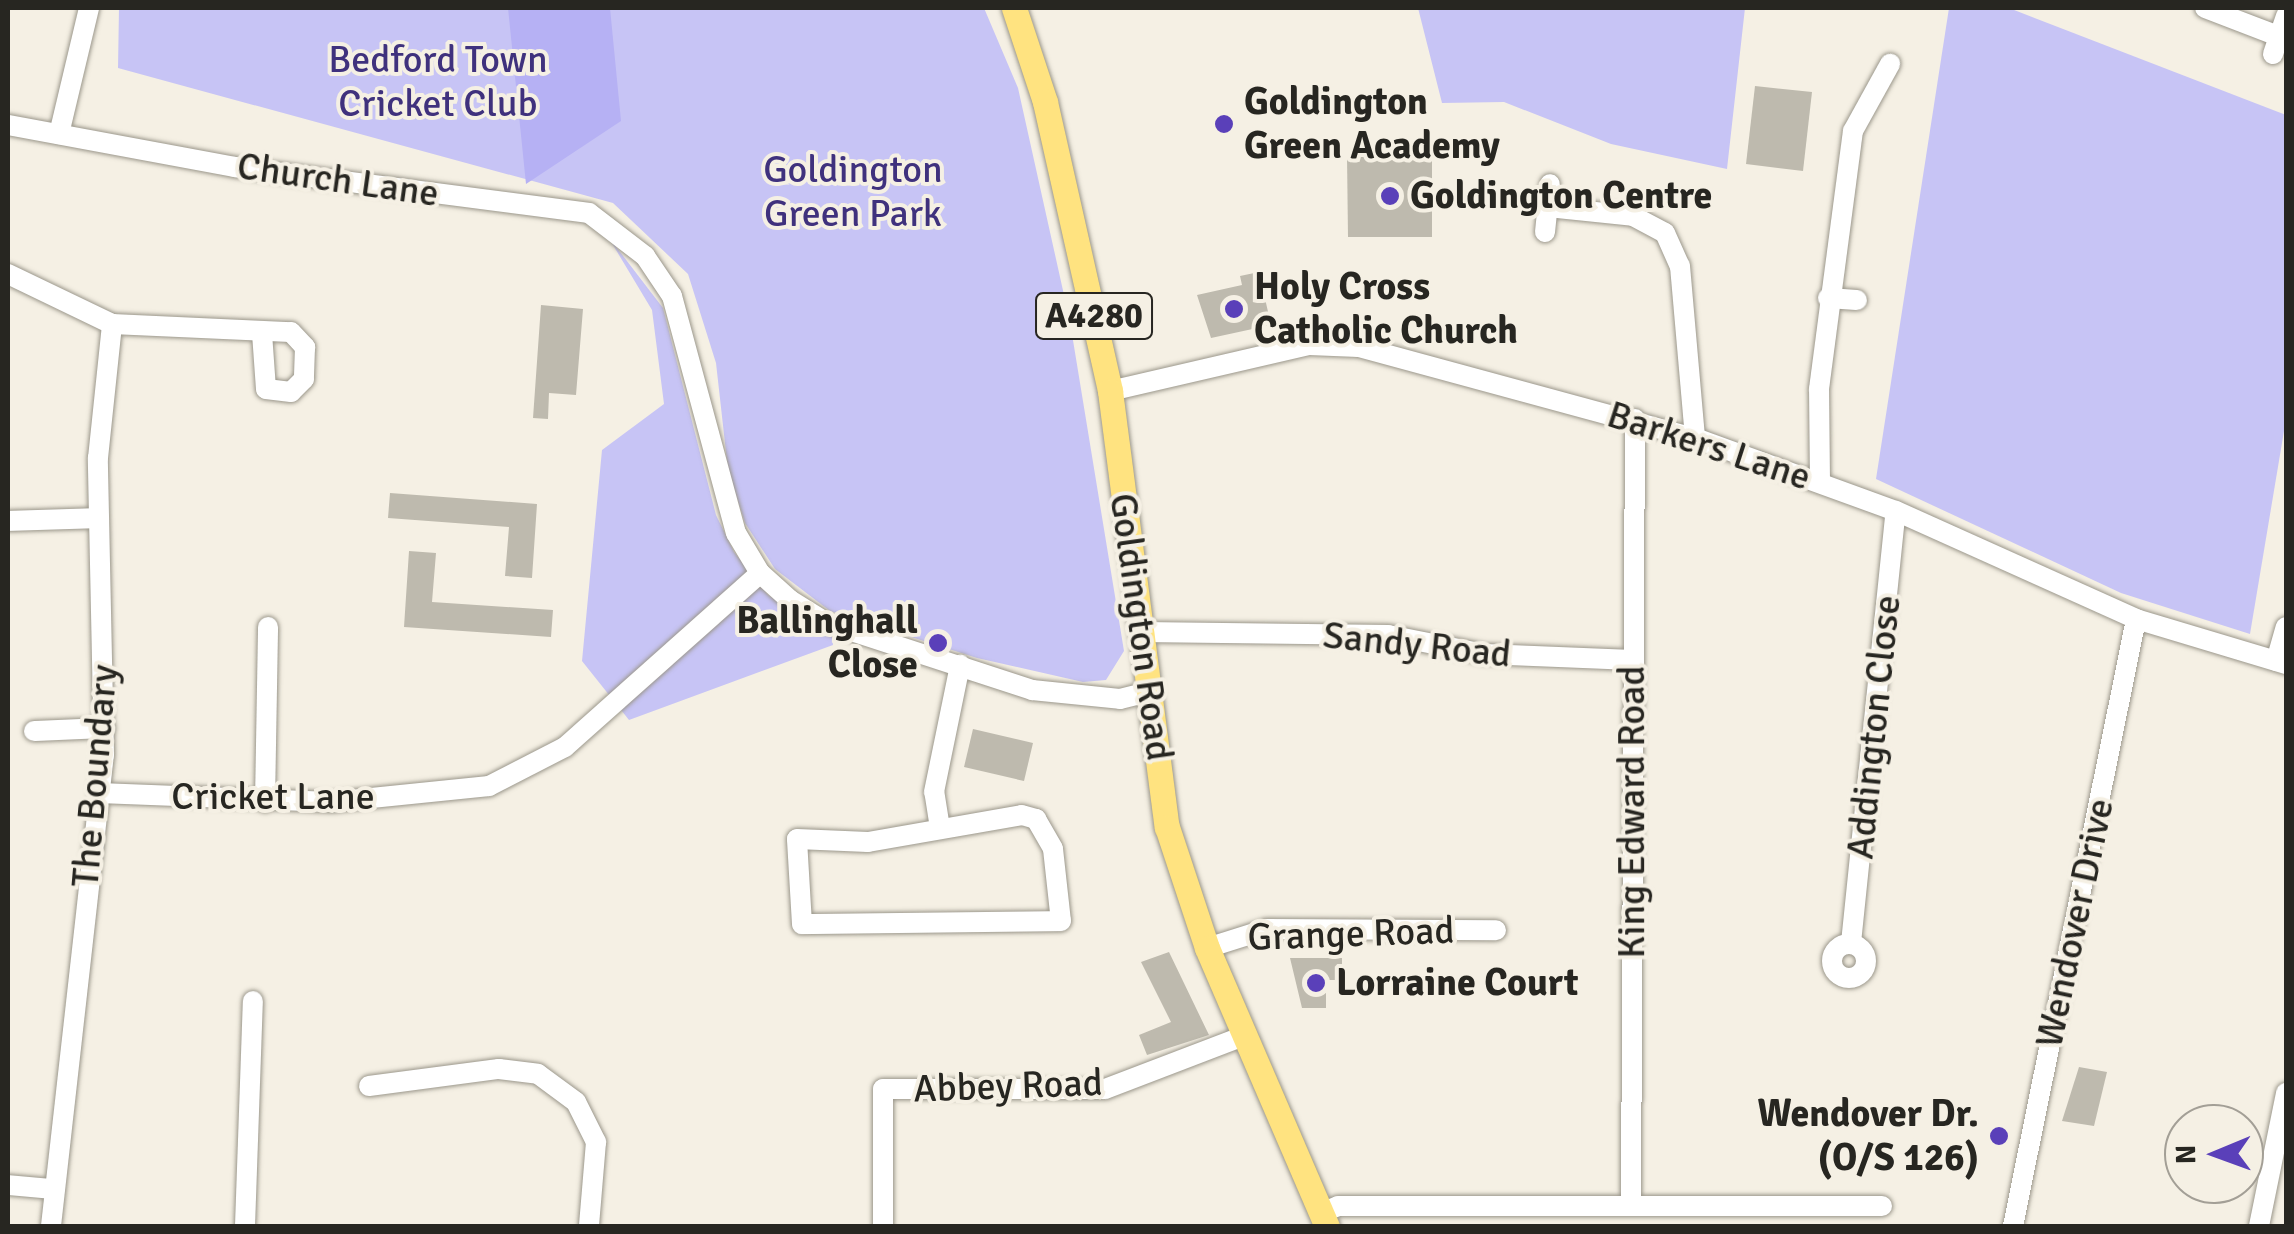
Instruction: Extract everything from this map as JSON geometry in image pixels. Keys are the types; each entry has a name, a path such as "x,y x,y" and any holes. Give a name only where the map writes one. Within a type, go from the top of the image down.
{"main road":[{"name":"Goldington Road","path":"1014,8 1045,102 1110,391 1167,827 1207,948 1324,1220"}],"street":[{"path":"59,134 89,8"},
{"path":"2205,8 2276,45 2286,16"},
{"path":"1820,482 1828,298 1853,131 1890,64"},
{"name":"Church Lane","path":"8,126 235,167 570,208 614,229 672,296 691,343 721,491 760,573"},
{"path":"1544,232 1550,184"},
{"path":"1548,208 1634,216 1665,232 1680,266 1695,438"},
{"path":"8,274 112,324 262,333"},
{"path":"1828,298 1857,300"},
{"name":"The Boundary","path":"50,1226 105,728 99,518 112,324"},
{"name":"Barkers Lane","path":"1110,391 1324,343 1635,418 1695,438 1896,511 2136,619 2281,663"},
{"name":"King Edward Road","path":"1631,1205 1635,418"},
{"name":"Addington Close","path":"1851,942 1896,511"},
{"path":"8,521 99,518"},
{"path":"760,573 827,623 960,665 1075,698 1149,692"},
{"name":"Cricket Lane","path":"98,794 266,802 448,793 532,769 566,747 760,573"},
{"name":"Wendover Drive","path":"2013,1226 2136,619"},
{"path":"266,802 268,627"},
{"path":"2281,663 2286,627"},
{"name":"Sandy Road","path":"1141,632 1388,635 1484,654 1633,660"},
{"path":"940,828 934,792 960,665"},
{"path":"34,730 105,728"},
{"path":"1036,819 1053,849 1061,921 802,924 797,839 868,842 940,828 1036,819"},
{"name":"Grange Road","path":"1207,948 1267,929 1496,930"},
{"path":"245,1226 254,1002"},
{"name":"Abbey Road","path":"883,1226 883,1089 1105,1089 1244,1036"},
{"path":"369,1086 498,1070 538,1074 576,1102 596,1142 590,1226"},
{"path":"2260,1226 2286,1093"},
{"path":"8,1185 52,1189"},
{"path":"1324,1220 1338,1206 1882,1206"}],"green space":[{"name":"Goldington Green Park","path":"119,8 984,8 1018,88 1070,322 1124,651 1106,680 1083,682 977,658 830,611 775,569 745,523 728,470 716,363 688,274 613,203 118,68"},
{"path":"1418,8 1745,8 1727,169 1611,144 1504,102 1442,103"},
{"path":"1949,8 2009,8 2286,115 2286,419 2250,634 2121,593 1876,479"},
{"path":"607,235 663,308 716,515 734,552 768,595 832,635 833,645 629,720 582,661 602,450 664,404 652,310"}],"shaded area":[{"path":"508,8 610,8 621,121 526,184"}],"building":[{"path":"1755,86 1812,92 1803,171 1746,164"},
{"name":"Goldington Centre","path":"1347,156 1432,156 1432,237 1348,237"},
{"name":"Holy Cross Catholic Church","path":"1259,272 1271,325 1211,338 1197,295 1242,285 1240,276"},
{"path":"541,305 583,309 576,395 549,393 548,419 533,418"},
{"path":"390,493 537,504 532,578 505,576 509,527 388,518"},
{"path":"409,551 436,553 432,602 553,610 551,637 404,627"},
{"path":"973,729 1033,743 1024,781 964,767"},
{"path":"1169,952 1209,1035 1147,1055 1139,1035 1171,1022 1141,962"},
{"name":"Lorraine Court","path":"1290,958 1342,958 1342,980 1326,980 1326,1008 1302,1008"},
{"path":"2079,1067 2107,1072 2094,1126 2062,1121"}],"place":[{"name":"Goldington Green Academy","path":"1224,124"},
{"name":"Goldington Centre","path":"1390,196"},
{"name":"Holy Cross Catholic Church","path":"1234,309"},
{"name":"Ballinghall Close","path":"938,643"},
{"name":"Lorraine Court","path":"1316,983"},
{"name":"Wendover Dr. (O/S 126)","path":"1999,1136"}],"park label":[{"name":"Bedford Town Cricket Club","path":"438,82"}]}
